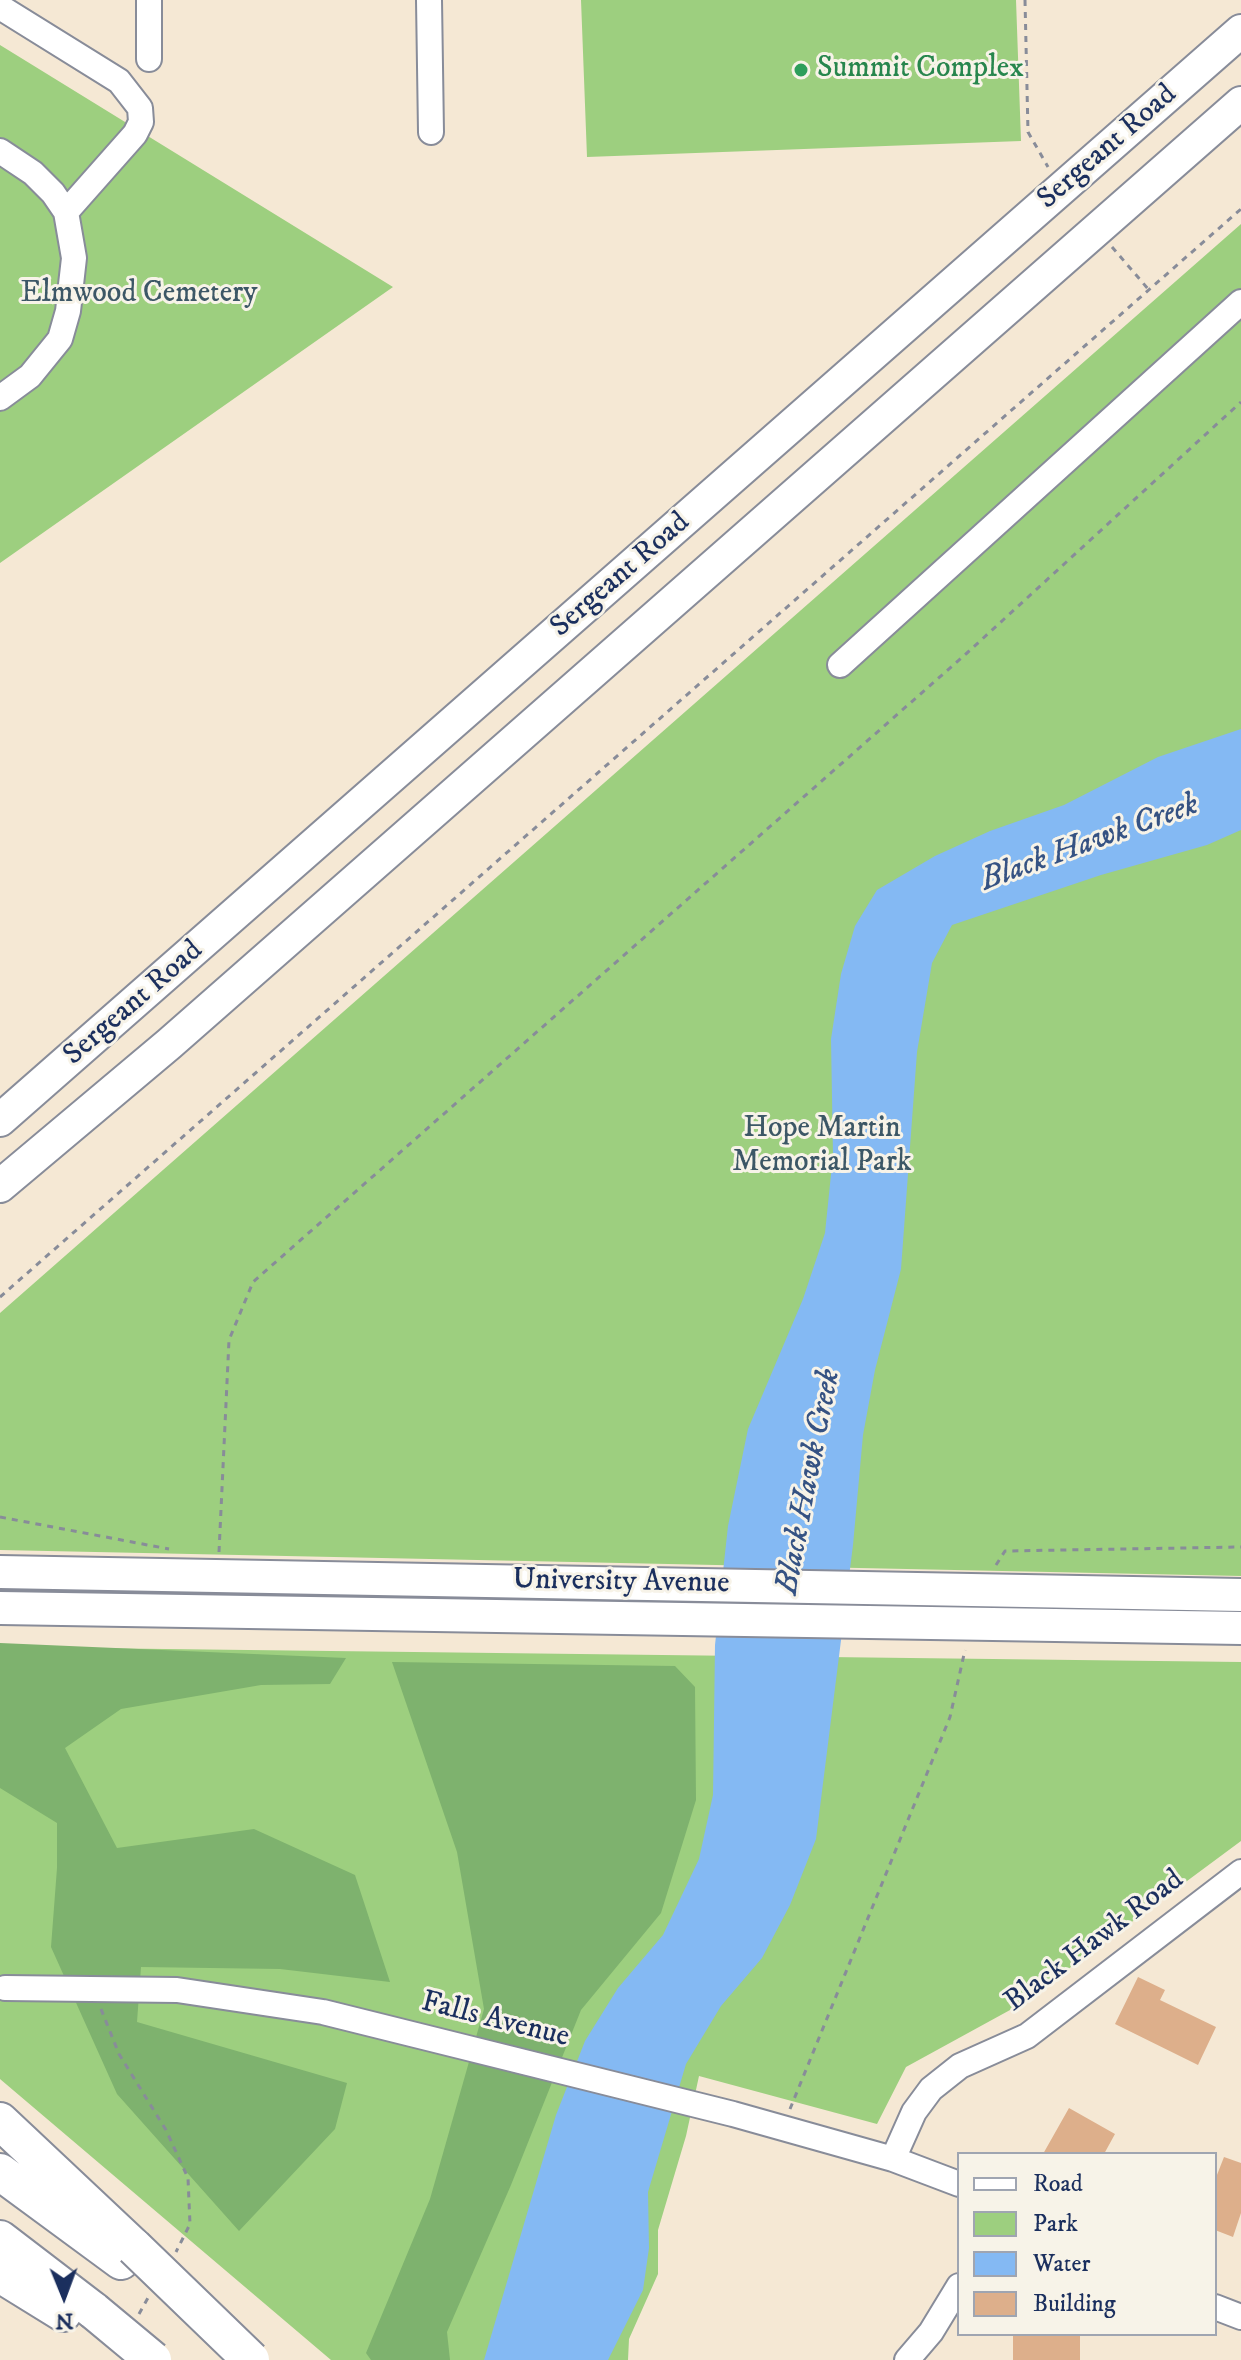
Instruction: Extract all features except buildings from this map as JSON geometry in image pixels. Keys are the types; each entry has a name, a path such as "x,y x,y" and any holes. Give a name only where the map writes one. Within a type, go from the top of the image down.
{"highway":[{"path":"0,2121 130,2256 242,2360"},
{"path":"0,2172 130,2256 251,2360"},
{"path":"0,2239 136,2360"},
{"path":"0,2274 89,2319 153,2360"}],"main road":[{"name":"Sergeant Road","path":"0,1120 1241,31"},
{"name":"Sergeant Road","path":"0,1186 169,1044 1241,103"},
{"name":"University Avenue","path":"0,1572 655,1584 925,1606 971,1622 1241,1628"},
{"name":"University Avenue","path":"0,1608 655,1619 925,1606 979,1591 1241,1595"}],"street":[{"path":"149,0 149,59"},
{"path":"429,0 431,132"},
{"path":"0,7 119,81 140,108 141,122 135,134 66,212"},
{"path":"0,151 33,173 66,212 74,258 68,311 60,339 30,376 0,398"},
{"path":"840,665 1241,302"},
{"name":"Black Hawk Road","path":"893,2159 914,2112 931,2089 960,2066 1027,2036 1241,1872"},
{"name":"Falls Avenue","path":"5,1988 177,1990 323,2012 733,2114 893,2159 957,2183"},
{"path":"907,2360 931,2332 957,2289"},
{"path":"1217,2308 1241,2317"}],"path":[{"path":"0,1297 1241,209"},
{"path":"219,1561 229,1340 253,1282 956,664 1241,402"},
{"path":"0,1517 177,1551"},
{"path":"979,1591 1005,1551 1241,1547"},
{"path":"782,2128 950,1717 971,1622"},
{"path":"96,1989 104,2022 119,2054 166,2130 188,2178 190,2224 171,2260"},
{"path":"134,2323 156,2285"}],"green space":[{"name":"Summit Complex","path":"581,0 1016,0 1021,141 587,157"},
{"name":"Elmwood Cemetery","path":"0,45 393,287 0,563"},
{"name":"Hope Martin Memorial Park","path":"1241,224 1241,1576 0,1550 0,1313"},
{"path":"0,1643 346,1658 330,1684 261,1685 121,1709 65,1748 117,1848 254,1829 355,1875 390,1982 280,1969 141,1967 137,2022 347,2083 335,2129 239,2231 117,2094 51,1947 57,1823 0,1788"},
{"path":"0,1647 1241,1662 1241,1841 1021,2004 906,2067 877,2124 699,2076 686,2136 658,2230 658,2274 629,2339 628,2360 331,2360 0,2079"},
{"path":"392,1662 675,1666 695,1687 696,1800 661,1913 581,2010 511,2185 447,2332 450,2360 371,2360 366,2353 430,2199 484,2009 457,1852"}],"water":[{"name":"Black Hawk Creek","path":"1241,729 1241,830 1207,845 1101,875 952,925 932,963 917,1052 901,1269 875,1370 863,1435 853,1545 816,1839 790,1905 762,1958 721,2006 686,2064 648,2192 649,2248 643,2290 608,2360 484,2360 556,2115 585,2041 618,1988 663,1935 699,1859 713,1795 715,1645 728,1526 748,1429 803,1299 825,1233 833,1155 831,1039 841,974 855,926 877,890 935,856 990,831 1064,805 1158,757"}],"place":[{"name":"Summit Complex","path":"801,70"}]}
